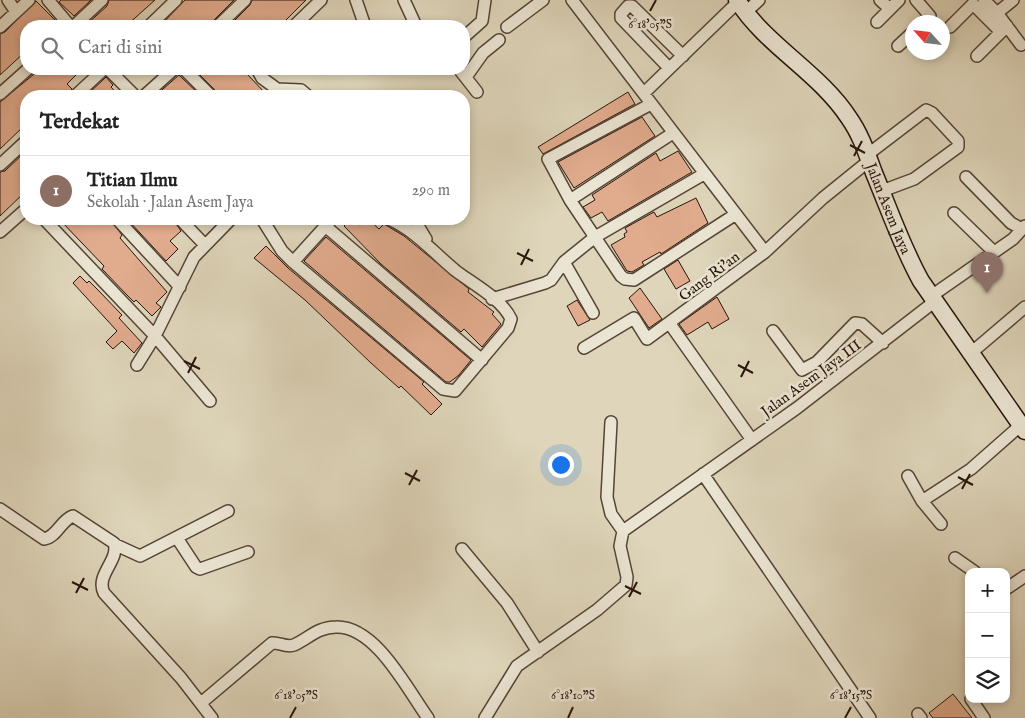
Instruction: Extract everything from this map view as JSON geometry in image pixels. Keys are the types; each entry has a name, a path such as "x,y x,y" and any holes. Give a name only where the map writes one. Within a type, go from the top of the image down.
{"main road":[{"name":"Jalan Asem Jaya","path":"740,5 766,36 836,101 856,128 909,260 932,299 1023,428"}],"street":[{"path":"8,0 16,12"},
{"path":"0,27 29,0"},
{"path":"48,0 65,20"},
{"path":"80,20 102,0"},
{"path":"155,20 176,0"},
{"path":"224,20 245,0"},
{"path":"300,20 321,0"},
{"path":"356,0 363,20"},
{"path":"404,0 413,20"},
{"path":"470,32 482,21 485,0"},
{"path":"507,27 543,0"},
{"path":"572,0 644,93 649,106 670,136 704,174 765,252"},
{"path":"644,93 669,68 740,5 758,0"},
{"path":"880,0 890,9"},
{"path":"877,22 899,0"},
{"path":"916,0 929,15"},
{"path":"984,0 997,13 1004,29"},
{"path":"997,13 1013,0"},
{"path":"950,27 973,4 1021,45"},
{"path":"669,68 622,18 620,14 628,6 632,6 683,56"},
{"path":"977,56 1004,29"},
{"path":"470,65 499,40"},
{"path":"898,46 905,40"},
{"path":"0,94 21,75"},
{"path":"81,90 98,75"},
{"path":"114,75 129,90"},
{"path":"151,90 167,75"},
{"path":"190,75 205,90"},
{"path":"260,75 273,90"},
{"path":"464,75 477,92"},
{"path":"649,106 550,156 549,162 570,200 621,276 625,279 634,280 736,214"},
{"name":"Gang Ri'an","path":"584,348 634,318 648,338 670,324 765,252 868,158 926,110 932,113 958,141 958,147 914,179 882,192"},
{"path":"570,200 670,136"},
{"path":"0,165 20,147"},
{"path":"492,299 545,284 564,262 595,238 704,174"},
{"path":"966,177 1011,223 1024,228"},
{"path":"954,213 994,252"},
{"path":"0,232 20,214"},
{"path":"50,225 155,336 210,401"},
{"path":"123,225 180,287"},
{"path":"186,225 204,244"},
{"path":"137,365 155,336 194,257 204,244 225,225"},
{"path":"266,225 282,251 293,262 442,388 455,391 508,328 511,319 492,299 454,269 429,245 398,225"},
{"path":"293,262 325,225"},
{"path":"331,225 482,360"},
{"path":"417,225 429,245"},
{"name":"Jalan Asem Jaya III","path":"623,531 752,440 883,343 932,299 1024,228"},
{"path":"564,262 594,313"},
{"path":"971,353 1025,307"},
{"path":"773,331 802,370 816,362 855,323 862,324 883,343"},
{"path":"670,324 752,440"},
{"path":"485,718 517,666 597,610 626,585 627,577 620,546 623,531 608,507 611,422"},
{"path":"922,502 971,469 1023,428"},
{"path":"703,474 870,718"},
{"path":"908,476 922,502 941,524"},
{"path":"0,509 44,539 52,535 73,516 116,545 140,556 228,511"},
{"path":"177,538 196,567 200,569 248,552"},
{"path":"116,545 102,580 101,587 104,593 168,663 212,718"},
{"path":"462,549 507,603 538,652"},
{"path":"955,558 969,568"},
{"path":"1010,586 1025,576"},
{"path":"200,703 272,643 293,646 319,629 336,627 362,634 380,650 428,718"},
{"path":"973,703 984,718"}],"building":[{"path":"61,0 91,0 74,16 59,2"},
{"path":"109,0 155,0 133,20 92,20 107,6"},
{"path":"185,0 234,0 214,20 166,20"},
{"path":"252,0 306,0 286,20 235,20 250,5"},
{"path":"36,1 55,20 20,20 20,57 0,75 0,34 5,32"},
{"path":"33,75 76,75 67,84 71,90 20,90 20,130 0,149 0,102"},
{"path":"179,75 195,90 162,90"},
{"path":"200,75 248,75 262,90 215,90"},
{"path":"106,77 113,85 111,87 114,90 92,90"},
{"path":"628,92 635,104 543,154 538,147"},
{"path":"642,117 655,136 574,188 558,162"},
{"path":"678,151 692,172 608,221 602,212 591,218 583,207 595,200 592,195 656,153 660,161"},
{"path":"20,157 20,197 0,216 0,172 5,171"},
{"path":"696,198 708,223 661,254 660,252 642,262 644,265 632,272 627,271 611,245 625,237 624,234 627,232 625,228 654,212 657,217"},
{"path":"65,225 114,225 122,235 120,238 167,292 156,303 161,307 152,316 136,300 134,302 102,269 104,266"},
{"path":"133,225 177,225 181,231 170,241 178,249 166,261"},
{"path":"375,225 379,229 386,225 404,236 469,289 468,292 494,312 492,314 501,324 482,347 464,329 461,332 381,264 344,226"},
{"path":"326,237 471,360 459,375 450,382 446,382 304,261"},
{"path":"266,246 288,268 424,382 422,384 442,404 431,415 401,386 399,388 371,363 305,300 254,258"},
{"path":"678,260 690,281 676,289 664,269"},
{"path":"80,276 87,283 89,281 122,315 119,318 142,343 134,353 122,341 113,349 106,342 117,331 73,283"},
{"path":"640,288 662,319 649,328 629,298"},
{"path":"717,297 729,319 712,329 708,322 687,335 679,324"},
{"path":"577,300 590,320 578,326 567,306"},
{"path":"953,694 972,718 933,718 929,713"}],"place":[{"name":"Titian Ilmu","path":"987,293"}]}
